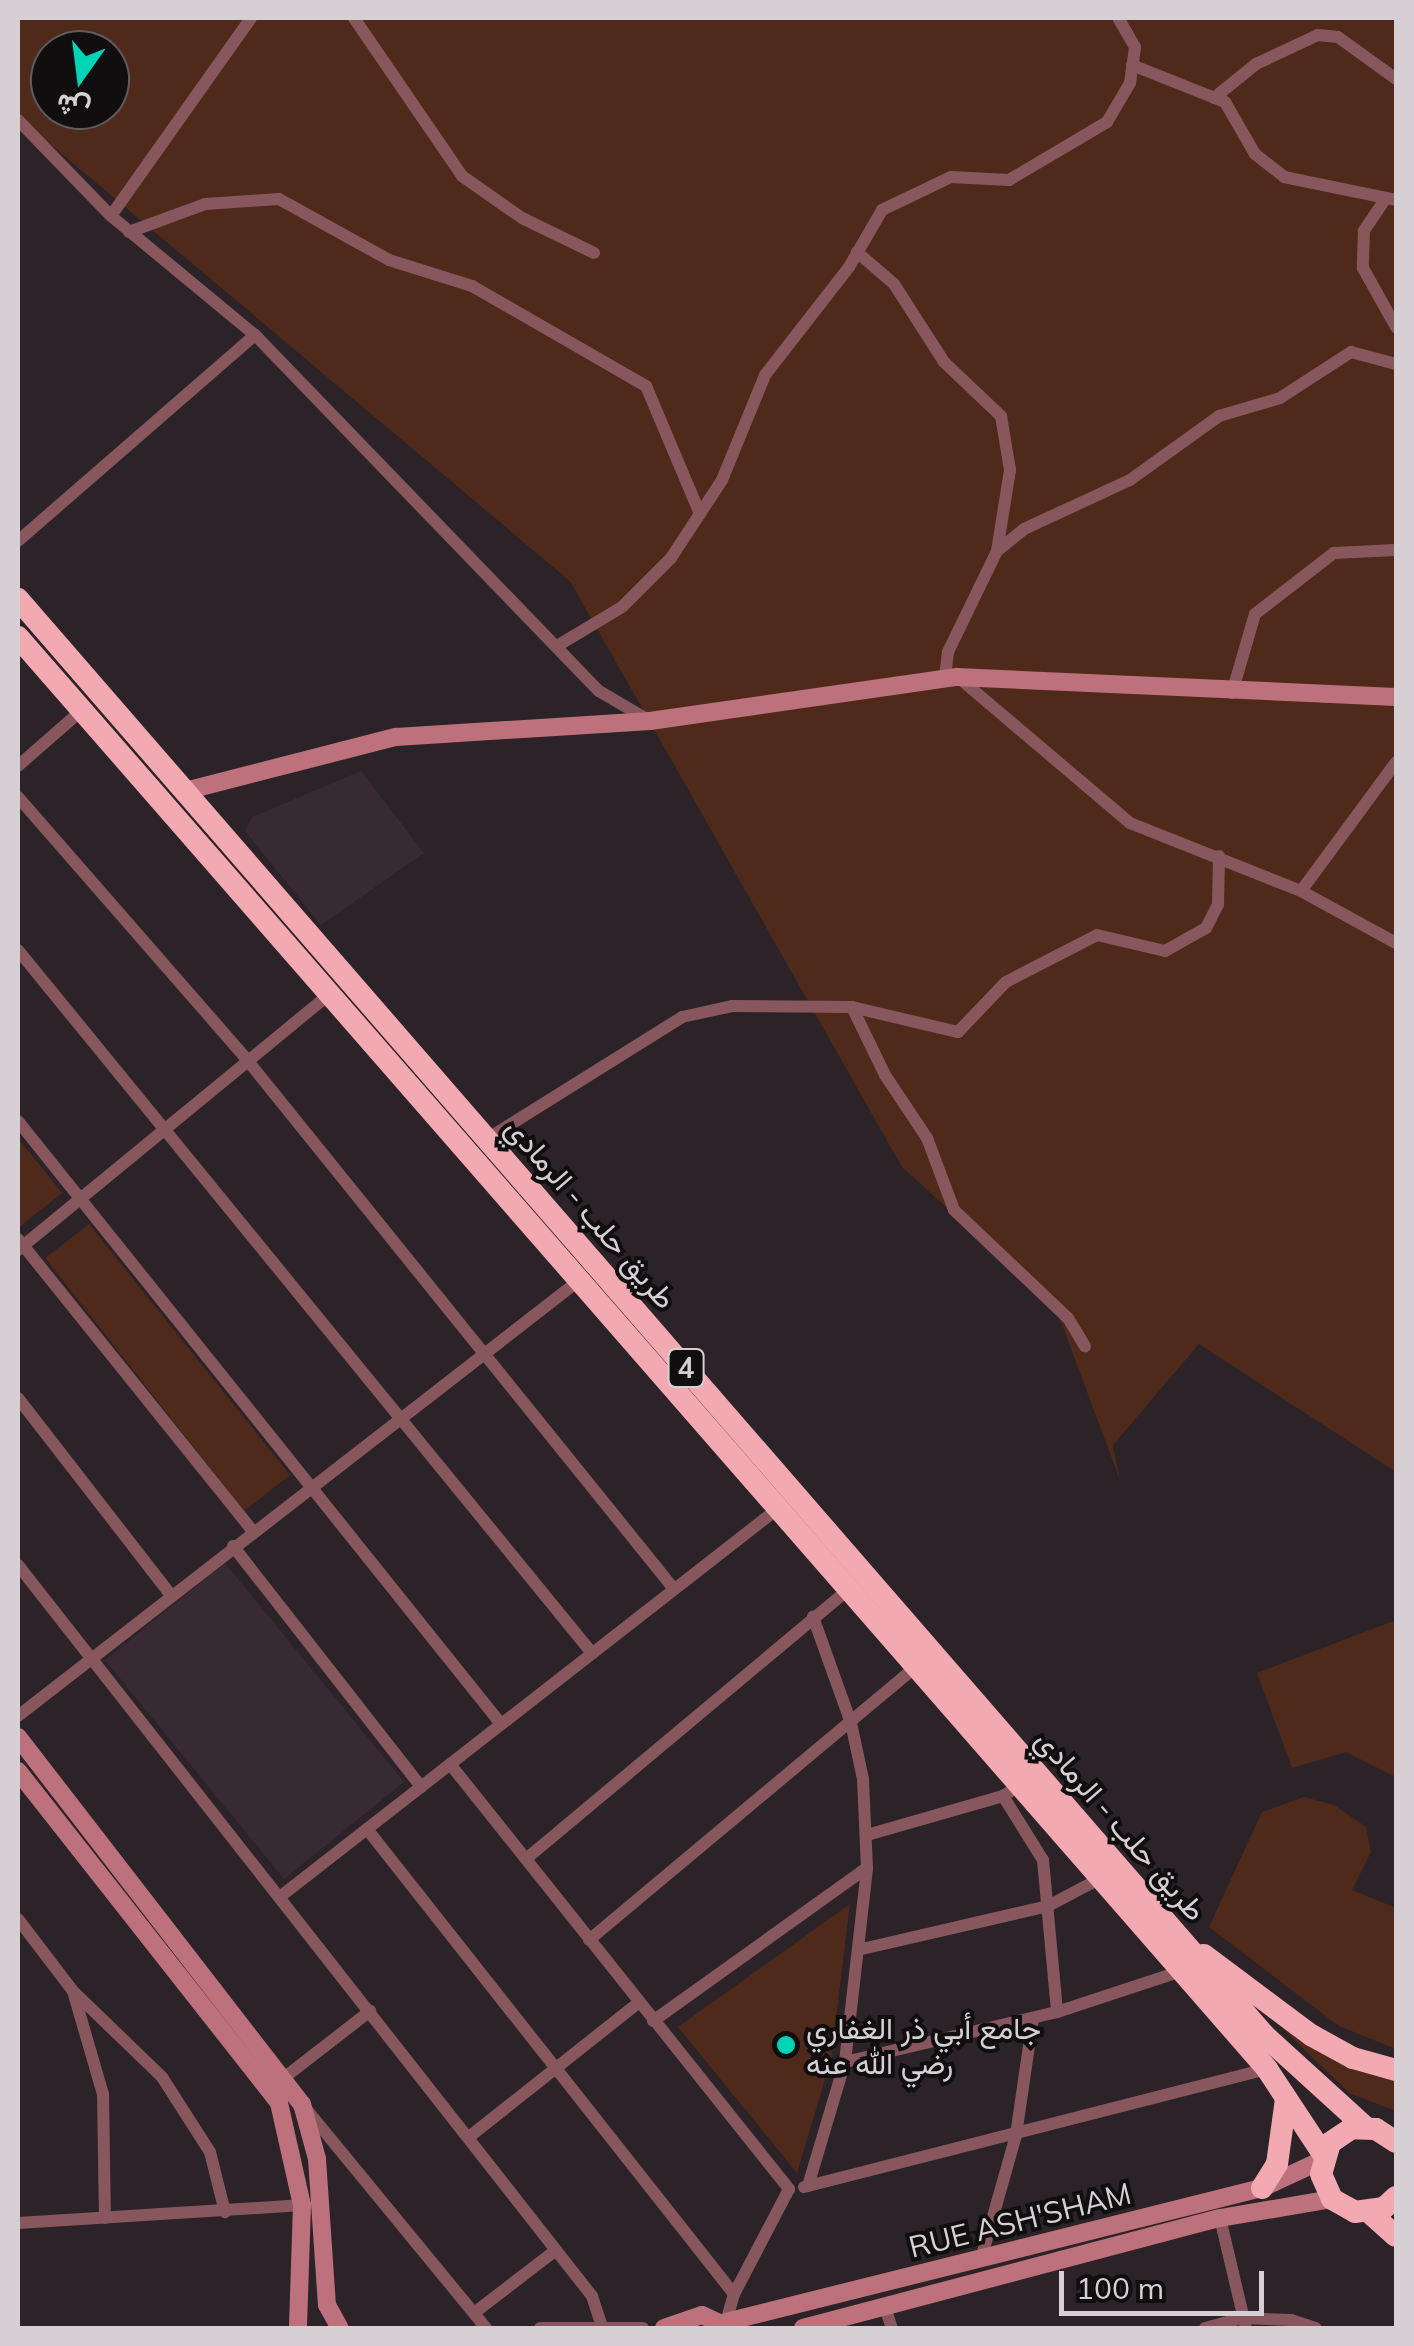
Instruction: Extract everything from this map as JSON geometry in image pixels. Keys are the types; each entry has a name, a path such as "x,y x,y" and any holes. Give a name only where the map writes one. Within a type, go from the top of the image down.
{"highway":[{"name":"طريق حلب - الرمادي","path":"18,599 1264,2035 1365,2127"},
{"name":"طريق حلب - الرمادي","path":"18,637 327,996 582,1279 850,1588 917,1666 1012,1791 1101,1878 1267,2069 1322,2157"},
{"path":"1186,1945 1238,1976 1311,2035 1353,2058 1396,2070"},
{"path":"1262,2188 1277,2164 1286,2100"},
{"path":"1322,2157 1340,2134 1365,2127"},
{"name":"4","path":"1365,2127 1396,2142"},
{"name":"4","path":"1322,2157 1332,2199"},
{"path":"1369,2212 1396,2197"},
{"path":"1332,2199 1369,2212 1396,2236"}],"street":[{"path":"112,216 251,18"},
{"path":"354,18 462,176 522,218 594,253"},
{"path":"557,646 622,607 671,558 722,480 765,375 858,252 882,210 951,177 1010,180 1107,122 1130,83 1134,47 1118,18"},
{"path":"1214,98 1256,64 1318,35 1338,37 1396,79"},
{"path":"1132,65 1225,102 1255,154 1284,177 1391,199 1364,231 1364,268 1396,326"},
{"path":"18,120 129,232 254,335 599,691 650,720"},
{"path":"129,232 205,204 279,199 389,260 472,286 646,386 700,514"},
{"path":"858,252 894,284 944,362 1001,416 1010,470 998,551 948,652 951,678"},
{"path":"18,541 254,335"},
{"path":"998,551 1024,529 1130,480 1219,416 1280,398 1352,352 1396,364"},
{"path":"1232,693 1255,614 1334,552 1396,550"},
{"path":"951,678 1020,723 1130,823 1301,891 1396,942"},
{"path":"186,791 396,737 650,720 951,678 1396,697"},
{"path":"18,766 82,710"},
{"path":"1301,891 1396,762"},
{"path":"18,797 248,1061 674,1588"},
{"path":"487,1139 682,1017 786,1001 852,1006 958,1032 1006,982 1097,936 1164,951 1206,928 1218,904 1219,856"},
{"path":"18,950 592,1654"},
{"path":"252,1530 19,1245 327,996"},
{"path":"852,1006 885,1075 927,1138 954,1210 1068,1318 1085,1346"},
{"path":"18,1122 502,1724"},
{"path":"18,1716 398,1415 582,1279"},
{"path":"18,1398 170,1595"},
{"path":"281,1896 780,1508"},
{"path":"233,1546 421,1786"},
{"path":"18,1565 592,2296 602,2326"},
{"path":"526,1858 850,1588"},
{"path":"808,2186 845,2062 862,1948 867,1868 867,1835 851,1723 814,1617"},
{"path":"589,1940 917,1666"},
{"path":"18,1737 285,2076 302,2104 486,2328"},
{"path":"450,1764 789,2188"},
{"path":"18,1770 270,2086 293,2141 302,2205 299,2326 337,2325 327,2305 317,2159 302,2104"},
{"path":"867,1835 1012,1791 1042,1860 1057,2012"},
{"path":"367,1828 734,2294"},
{"path":"652,2021 867,1868"},
{"path":"862,1948 1048,1906 1101,1878"},
{"path":"18,1919 73,1992 162,2077 210,2152 226,2212"},
{"path":"845,2062 1057,2012 1182,1971"},
{"path":"73,1992 103,2094 105,2218"},
{"path":"468,2138 638,2003"},
{"path":"285,2076 370,2011"},
{"path":"981,2259 1016,2136 1033,2018"},
{"path":"789,2188 1016,2136 1267,2069"},
{"name":"RUE ASH'SHAM","path":"664,2328 702,2316 728,2325 1262,2188 1322,2157"},
{"path":"728,2325 734,2294 789,2188"},
{"name":"RUE ASH'SHAM","path":"803,2328 1220,2218 1332,2199"},
{"path":"18,2223 302,2205"},
{"path":"1220,2218 1245,2324"},
{"path":"474,2313 556,2250"},
{"path":"886,2306 892,2328"},
{"path":"1205,2328 1245,2324 1316,2328"},
{"path":"540,2328 643,2328"}],"shaded area":[{"path":"18,18 1396,18 1396,1472 1199,1344 1113,1445 1120,1480 1055,1306 902,1167 570,581 33,130 130,130 130,30 30,30 30,127 18,117"},
{"path":"361,771 424,853 321,925 245,831 252,817"},
{"path":"18,1138 62,1193 18,1228"},
{"path":"89,1224 290,1475 244,1511 45,1258"},
{"path":"225,1563 404,1782 284,1879 105,1660"},
{"path":"1396,1620 1396,1777 1346,1752 1292,1768 1257,1673"},
{"path":"1304,1797 1334,1805 1366,1827 1371,1852 1352,1890 1396,1908 1396,2049 1339,2026 1209,1927 1262,1812"},
{"path":"850,1904 831,2059 797,2173 678,2027"},
{"path":"1238,1985 1396,2079 1396,2111 1349,2093"}],"place":[{"name":"جامع أبي ذر الغفاري رضي الله عنه","path":"786,2045"}]}
